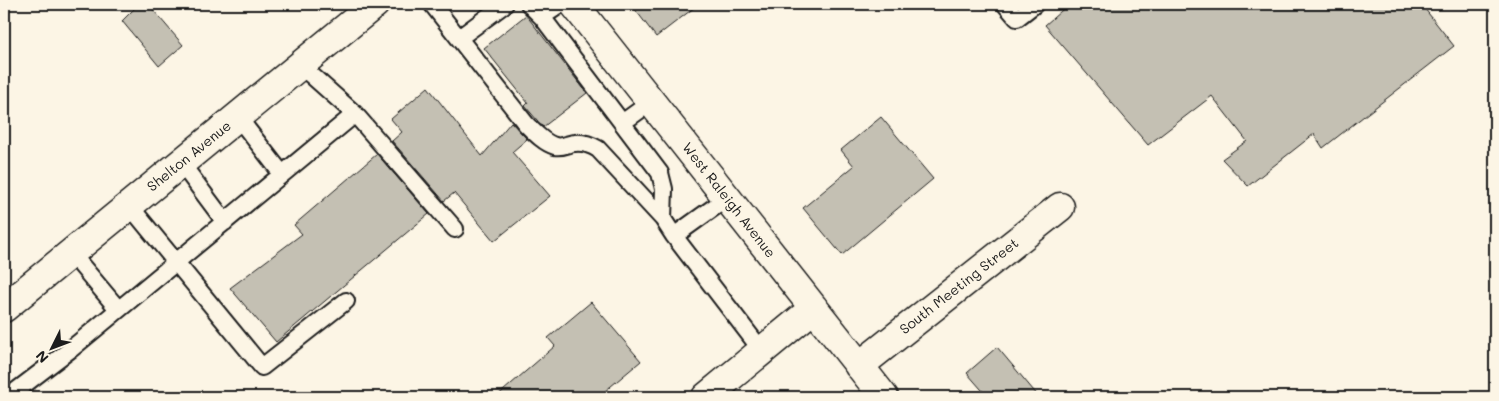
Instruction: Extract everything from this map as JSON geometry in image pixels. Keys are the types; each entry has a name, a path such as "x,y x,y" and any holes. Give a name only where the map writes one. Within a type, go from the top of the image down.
{"street":[{"name":"Shelton Avenue","path":"4,308 375,4"},
{"name":"West Raleigh Avenue","path":"574,4 884,397"},
{"name":"South Meeting Street","path":"859,366 1060,207"},
{"path":"706,397 814,308"}],"lane":[{"path":"432,4 526,124 538,136 555,146 586,143 598,149 663,219 762,351"},
{"path":"459,38 504,4"},
{"path":"529,4 542,17 660,173 664,189 663,219"},
{"path":"542,17 561,4"},
{"path":"1005,4 1017,18 1035,4"},
{"path":"300,65 355,114 455,228"},
{"path":"622,123 651,102"},
{"path":"13,396 355,114"},
{"path":"237,116 282,174"},
{"path":"181,163 224,222"},
{"path":"674,236 727,198"},
{"path":"129,205 262,367 346,301"},
{"path":"71,253 118,309"}],"building":[{"path":"139,4 148,4 183,45 159,66 122,21"},
{"path":"631,4 699,4 656,37"},
{"path":"1069,4 1421,4 1454,46 1323,148 1314,134 1248,186 1222,159 1247,141 1212,96 1148,145 1045,25"},
{"path":"526,15 587,93 543,127 525,106 528,103 484,48"},
{"path":"428,87 482,156 511,122 527,139 512,152 550,196 494,241 454,193 444,201 392,141 402,132 391,119"},
{"path":"881,117 933,179 842,255 803,208 854,166 841,150"},
{"path":"377,154 429,214 276,342 230,288 302,234 294,225"},
{"path":"591,302 641,361 598,397 496,397 555,346 548,338"},
{"path":"997,347 1039,397 988,397 967,373"}]}
